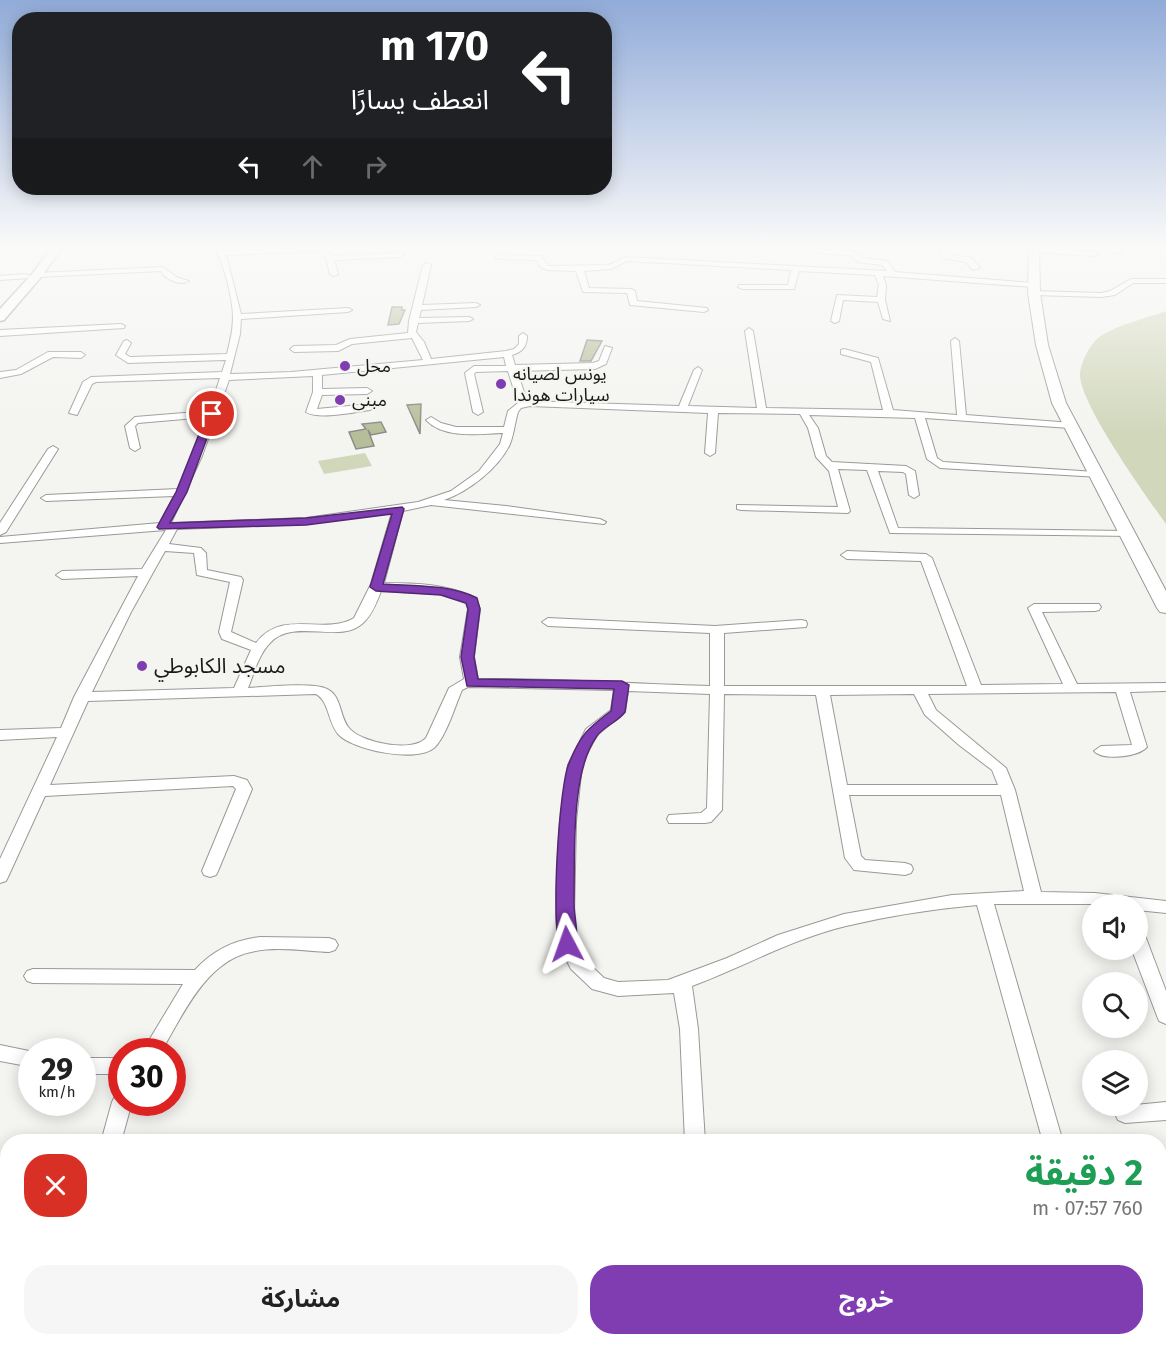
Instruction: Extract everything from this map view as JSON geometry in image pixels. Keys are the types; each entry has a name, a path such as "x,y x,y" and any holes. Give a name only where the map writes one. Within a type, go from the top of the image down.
{"main road":[{"path":"1036,308 1042,345 1060,406 1166,608"}],"street":[{"path":"0,877 81,698 161,547 212,414 231,357 237,317 235,308"},
{"path":"422,308 417,308 413,321 414,335 420,342 428,362"},
{"path":"681,308 704,310"},
{"path":"835,321 838,308"},
{"path":"883,308 887,319"},
{"path":"237,317 348,310"},
{"path":"413,321 470,319"},
{"path":"0,333 121,326"},
{"path":"749,331 762,411"},
{"path":"294,349 338,348 351,342 414,335"},
{"path":"74,412 88,382 94,379 317,372 428,362 507,354 517,351 524,344 523,336"},
{"path":"955,341 962,419"},
{"path":"127,343 120,357 128,360 231,357"},
{"path":"478,412 469,373 479,368 595,366 603,362 608,348"},
{"path":"844,352 874,360 890,413"},
{"path":"0,375 18,372 51,354 81,355"},
{"path":"507,354 523,404"},
{"path":"682,409 698,370"},
{"path":"317,372 318,392 310,410 312,412 345,411 370,407"},
{"path":"318,392 367,392"},
{"path":"0,540 168,527 306,521 398,509 430,502 455,493 483,473 503,449 513,411 523,404 556,403 713,410 890,413 1070,425"},
{"path":"1021,423 1043,418 1060,406"},
{"path":"710,453 713,410"},
{"path":"741,507 844,511 834,470 821,457 813,428 803,412"},
{"path":"135,448 130,426 135,420 212,414"},
{"path":"919,415 932,459 940,465 1096,475"},
{"path":"431,420 440,428 452,430 509,430"},
{"path":"0,532 53,449"},
{"path":"829,465 909,471 914,495"},
{"path":"872,467 894,531 1128,534"},
{"path":"46,498 181,492"},
{"path":"430,502 506,509 600,522"},
{"path":"239,692 268,637 286,628 349,626 356,623 376,587 398,509"},
{"path":"161,547 197,550 200,553 199,569 201,572 237,580 225,632 227,636 260,649"},
{"path":"847,555 926,558 975,689"},
{"path":"62,575 146,572"},
{"path":"376,587 441,592 462,596 472,601 474,609 467,657 472,683"},
{"path":"1072,688 1034,608 1095,607"},
{"path":"548,622 716,630 801,624"},
{"path":"675,819 705,818 714,810 718,633 716,630"},
{"path":"81,698 313,690 324,692 333,705 343,731 349,737 365,743 415,751 434,741 458,685 472,683 822,691 1166,687"},
{"path":"622,685 618,712 591,732 575,765 568,820 565,915 567,944 577,964 598,984 618,989 669,987 784,940 844,920 952,901 984,898 1082,901"},
{"path":"1101,752 1130,751 1140,747 1122,688"},
{"path":"822,691 851,849 857,865 870,868 905,869"},
{"path":"919,691 930,712 964,742 999,768 1007,790 1034,898"},
{"path":"0,735 65,732"},
{"path":"40,791 234,781 242,784 244,789 210,871"},
{"path":"840,790 1007,790"},
{"path":"984,898 1051,1134"},
{"path":"1148,905 1166,907"},
{"path":"159,1038 183,997 199,977 224,956 252,945 329,945"},
{"path":"1145,960 1166,1016"},
{"path":"33,976 199,977"},
{"path":"682,983 689,1029 695,1134"},
{"path":"0,1053 18,1056"},
{"path":"1148,1112 1166,1111"},
{"path":"113,1134 118,1116"}],"green space":[{"path":"1166,311 1166,524 1102,427 1090,406 1080,374 1087,352 1102,335"},
{"path":"365,453 372,466 324,474 318,461"}],"building":[{"path":"392,308 405,310 399,324 388,325"},
{"path":"587,340 602,341 591,361 580,361"},
{"path":"421,404 420,434 407,405"},
{"path":"381,422 386,432 371,435 368,430 374,446 356,449 349,432 366,429 362,424"}],"place":[{"name":"محل","path":"345,366"},
{"name":"يونس لصيانه سيارات هوندا","path":"501,384"},
{"name":"مبنى","path":"340,400"},
{"name":"مسجد الكابوطي","path":"142,666"}],"route":[{"path":"212,414 181,492 163,527 306,521 398,509 376,587 441,592 462,596 472,601 474,609 467,657 472,683 502,681 622,685 618,712 591,732 575,765 568,820 565,915 567,944"}]}
